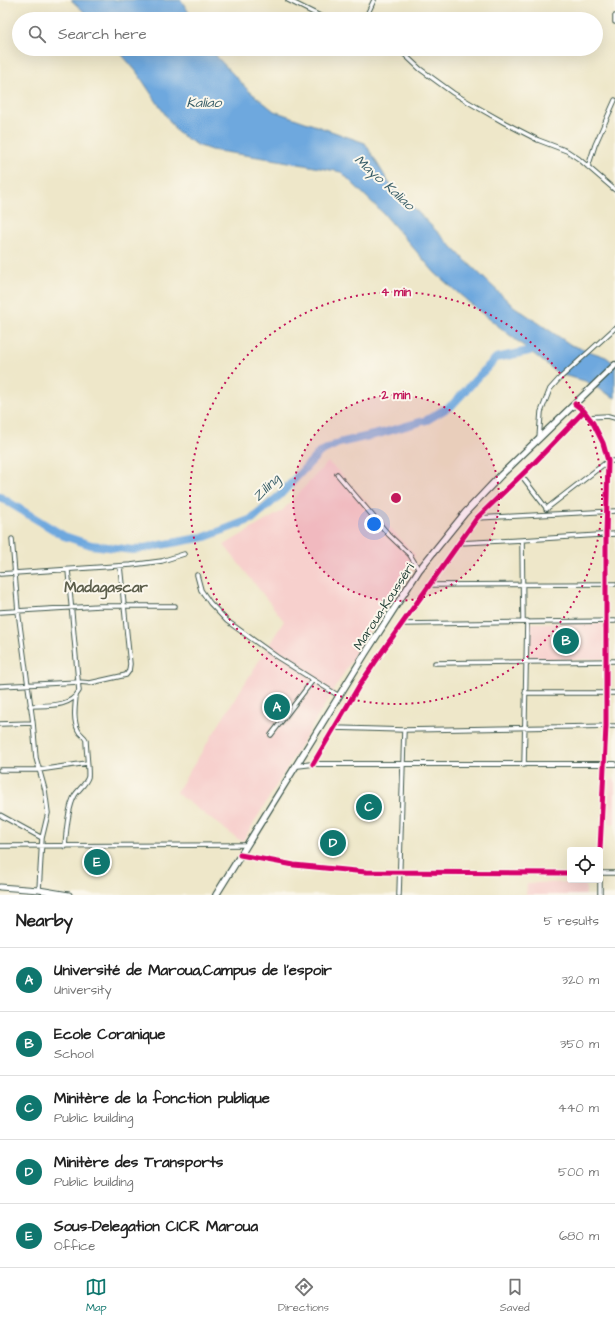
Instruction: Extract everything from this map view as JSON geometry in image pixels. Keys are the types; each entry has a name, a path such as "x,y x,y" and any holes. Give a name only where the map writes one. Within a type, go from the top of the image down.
{"highway":[{"name":"Maroua-Kousséri","path":"216,895 419,570 465,513 501,475 615,365"}],"main road":[{"path":"0,887 39,890 69,895"}],"street":[{"path":"288,0 312,12"},
{"path":"368,12 374,0"},
{"path":"615,16 615,22"},
{"path":"405,56 420,69 453,93 538,140 567,151 615,190"},
{"path":"588,167 595,145 615,100"},
{"path":"539,439 541,412 550,389 615,328"},
{"path":"575,404 584,411 588,417 603,443 608,461 605,584 607,621 606,726 600,847"},
{"path":"313,764 360,686 476,518 521,476 584,411"},
{"path":"588,417 608,416 615,418"},
{"path":"546,509 608,461 615,461"},
{"path":"337,474 389,535 410,555 419,570"},
{"path":"521,476 550,514"},
{"path":"476,518 615,511"},
{"path":"459,543 615,534"},
{"path":"12,539 18,611 33,723 36,758 45,790 48,813 42,838 39,890"},
{"path":"522,540 526,662 524,765"},
{"path":"0,574 120,566 162,561 184,554"},
{"path":"0,686 79,682 90,683 126,675 129,671 130,664 120,566"},
{"path":"30,706 62,704 76,696 79,691 68,570"},
{"path":"197,575 201,590 210,603 227,621 339,696"},
{"path":"430,585 615,584"},
{"path":"0,612 71,607 175,606"},
{"path":"402,624 615,620"},
{"path":"435,663 615,661"},
{"path":"271,735 313,680"},
{"path":"525,693 615,693"},
{"path":"65,847 67,821 74,796 88,776 86,740 85,737 78,731 76,723 76,696"},
{"path":"0,724 33,723"},
{"path":"335,728 404,730 615,726"},
{"path":"399,895 404,730"},
{"path":"0,770 39,770 87,764"},
{"path":"296,766 313,764 615,764"},
{"path":"0,815 42,838"},
{"path":"0,846 65,847 247,845"},
{"path":"240,855 294,865 366,872 567,873"},
{"path":"603,873 615,873"},
{"path":"600,883 600,895"}],"shaded area":[{"path":"372,9 380,12 371,12"},
{"path":"328,462 339,472 415,555 243,841 238,839 176,793 284,621 224,545 282,511"},
{"path":"604,622 605,659 529,660 528,623"},
{"path":"615,779 615,824 608,824 610,780"},
{"path":"527,883 586,883 586,895 526,895"}],"water":[{"path":"71,0 181,0 189,12 84,12"},
{"name":"Kaliao","path":"123,56 216,56 248,90 274,111 365,143 389,183 512,305 571,345 606,357 615,364 615,398 585,381 559,374 478,310 435,273 384,214 341,172 278,160 211,150 197,145 177,132 136,71"}],"waterway":[{"name":"Ziling","path":"0,497 64,536 91,545 133,550 205,537 252,519 279,496 320,452 339,443 427,420 452,405 496,358 529,351"}],"cycle path":[{"path":"575,404 584,411 593,423 603,443 608,461 606,534 606,726 600,847"},
{"path":"313,764 359,686 477,518 535,462 584,411"},
{"path":"240,855 294,865 366,872 567,873"}],"place":[{"name":"Ecole Coranique","path":"566,641"},
{"name":"Université de Maroua,Campus de l'espoir","path":"277,707"},
{"name":"Minitère de la fonction publique","path":"369,807"},
{"name":"Minitère des Transports","path":"333,843"},
{"name":"Sous-Delegation CICR Maroua","path":"97,862"}],"district":[{"name":"Madagascar","path":"106,587"}],"water label":[{"name":"Mayo Kaliao","path":"385,182"}]}
